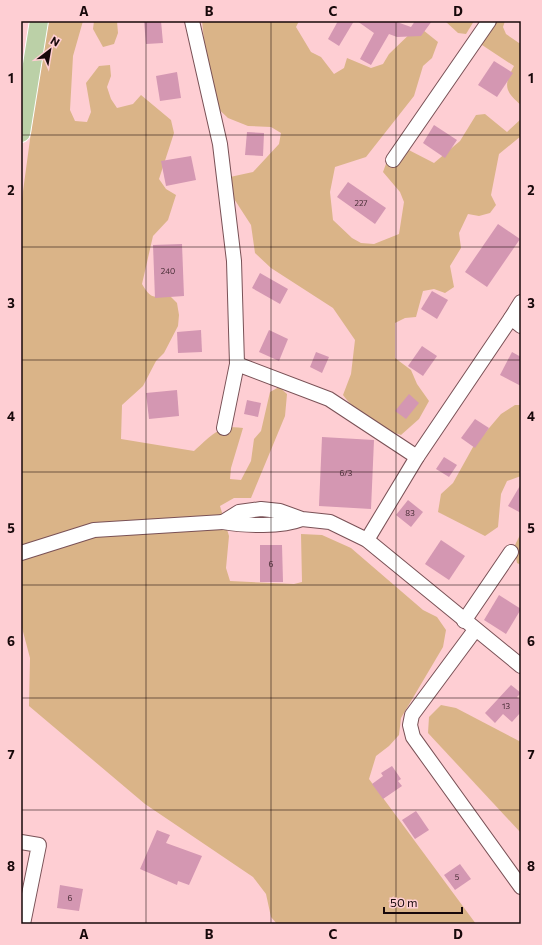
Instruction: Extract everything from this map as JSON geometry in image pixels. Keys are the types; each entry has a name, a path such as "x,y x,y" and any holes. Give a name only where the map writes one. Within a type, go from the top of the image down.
{"main road":[{"path":"21,133 36,22"}],"street":[{"path":"192,21 220,144 234,261 237,364 224,428"},
{"path":"393,160 489,21"},
{"path":"367,540 417,457 516,322 521,302"},
{"path":"237,364 329,399 417,457"},
{"path":"21,553 94,530 224,522 239,512 261,509 280,511 302,520 330,522 367,540 521,666"},
{"path":"511,552 469,625 412,715 410,725 412,737 521,887"},
{"path":"21,842 39,845 23,924"}],"shaded area":[{"path":"46,21 83,21 73,56 70,110 75,121 87,122 91,112 86,83 99,66 110,65 111,76 107,87 111,99 117,108 133,104 141,95 171,120 174,133 159,179 166,189 176,195 168,220 153,236 142,284 150,295 160,297 169,295 177,303 179,315 178,326 164,353 156,361 143,386 122,405 121,439 194,451 216,432 228,428 243,428 231,468 230,479 241,480 251,461 254,439 261,431 270,392 279,387 287,394 285,416 251,498 234,498 220,506 229,536 226,568 230,581 294,584 302,582 301,534 322,535 351,548 423,610 437,617 446,630 443,647 401,718 399,735 389,746 376,756 369,779 476,924 277,924 271,917 266,894 253,877 145,804 29,706 30,658 21,624 21,206"},
{"path":"94,21 117,21 118,33 114,44 103,47 93,29"},
{"path":"202,21 299,21 296,27 311,52 321,57 334,74 344,68 347,58 371,68 383,64 389,54 418,26 438,42 432,58 423,66 414,96 366,157 335,167 330,192 333,220 352,238 361,243 374,244 399,234 404,202 400,192 383,172 387,161 401,146 434,163 460,141 476,115 485,114 507,132 521,119 521,136 499,154 491,195 496,205 490,213 479,216 468,214 459,233 461,248 450,266 454,287 445,293 434,289 423,291 416,317 405,318 395,323 395,358 411,370 417,384 429,401 419,419 401,435 369,419 354,407 343,395 351,374 355,340 333,308 271,268 255,253 251,225 227,188 230,177 253,172 279,144 281,133 271,127 248,126 228,118 210,101"},
{"path":"445,21 474,21 466,34 458,33"},
{"path":"488,21 505,21 503,27 506,34 519,43 521,42 521,105 512,96 507,88 508,79 514,66 482,45 481,30"},
{"path":"515,405 521,405 521,476 507,481 501,494 498,527 485,536 438,512 441,494 453,483 473,447 501,414"},
{"path":"521,533 521,565 517,563 514,547"},
{"path":"441,705 456,708 521,742 521,833 428,733 429,717"}],"building":[{"path":"144,21 161,21 163,43 146,44"},
{"path":"338,21 354,21 339,46 328,39"},
{"path":"357,21 394,21 411,27 415,21 432,21 421,36 397,37 389,34 371,65 360,59 374,33"},
{"path":"494,61 513,73 497,97 478,85"},
{"path":"177,72 181,98 160,101 156,76"},
{"path":"434,125 457,140 445,158 423,143"},
{"path":"247,132 264,133 263,156 245,155"},
{"path":"191,156 196,180 166,186 161,161"},
{"path":"348,182 386,208 375,224 337,197"},
{"path":"498,224 520,239 487,287 465,272"},
{"path":"182,244 184,296 155,298 153,245"},
{"path":"260,273 288,289 280,304 252,288"},
{"path":"432,291 448,300 437,319 421,309"},
{"path":"201,330 202,352 178,353 177,332"},
{"path":"269,330 288,339 279,361 259,352"},
{"path":"422,346 437,356 423,376 408,366"},
{"path":"316,352 329,357 322,373 310,367"},
{"path":"512,352 521,357 521,386 500,375"},
{"path":"177,390 179,416 149,419 146,393"},
{"path":"409,394 419,403 406,419 395,411"},
{"path":"247,400 261,403 258,417 244,414"},
{"path":"475,419 489,428 475,448 461,438"},
{"path":"322,437 374,440 371,509 319,506"},
{"path":"444,457 457,465 449,477 436,469"},
{"path":"521,484 521,513 508,506"},
{"path":"408,500 423,512 411,527 396,515"},
{"path":"441,540 465,556 449,580 425,564"},
{"path":"260,545 282,545 283,582 260,582"},
{"path":"499,595 521,609 506,634 484,620"},
{"path":"511,685 521,693 517,697 521,700 521,712 512,722 503,714 495,723 485,713"},
{"path":"392,766 401,779 398,781 402,786 383,799 372,784 383,776 381,773"},
{"path":"416,811 429,830 415,839 402,820"},
{"path":"157,830 170,835 166,843 202,856 189,885 178,881 177,885 140,869"},
{"path":"460,864 471,879 455,890 444,875"},
{"path":"60,885 83,889 79,911 57,908"}]}
